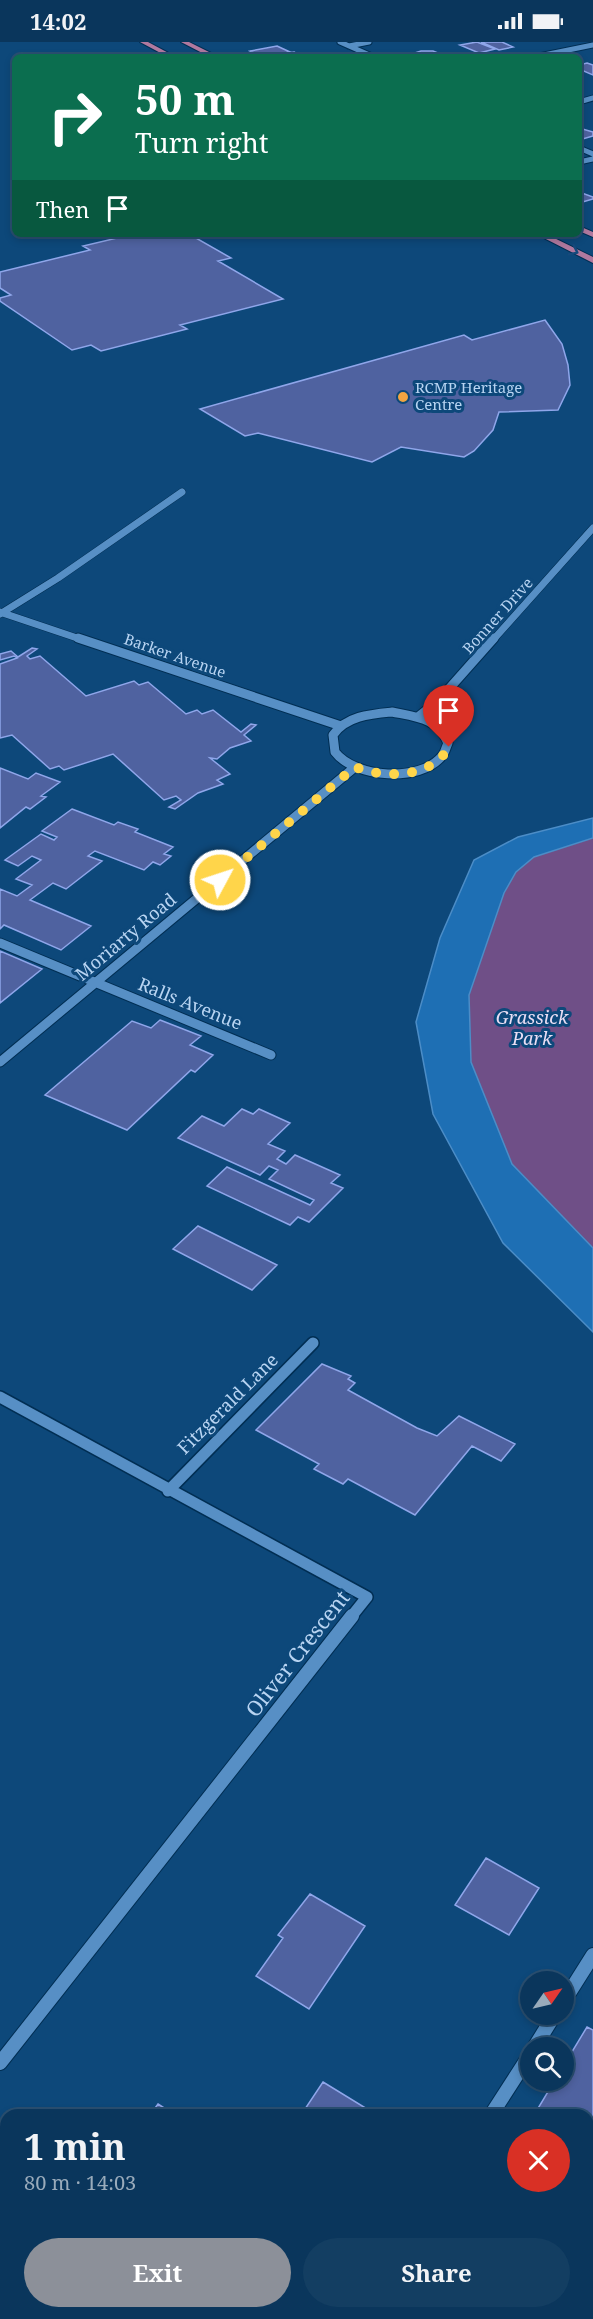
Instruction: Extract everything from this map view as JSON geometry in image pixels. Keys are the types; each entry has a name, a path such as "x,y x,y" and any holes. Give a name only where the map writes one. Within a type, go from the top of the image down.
{"main road":[{"path":"144,42 167,54"},
{"path":"184,42 210,54"},
{"path":"546,237 593,260"}],"street":[{"path":"340,42 367,54"},
{"path":"349,46 369,42"},
{"path":"549,54 593,45"},
{"path":"0,613 75,567 182,492"},
{"name":"Bonner Drive","path":"418,717 439,700 574,552 593,528"},
{"name":"Barker Avenue","path":"0,613 341,726"},
{"path":"392,712 418,717 440,727 448,737 449,747 444,757 417,771 399,774 380,773 355,767 336,754 332,744 334,734 341,726 356,718 373,713 392,712"},
{"name":"Moriarty Road","path":"0,1062 355,767"},
{"name":"Ralls Avenue","path":"0,943 272,1055"},
{"name":"Fitzgerald Lane","path":"168,1491 313,1343"},
{"name":"Oliver Crescent","path":"0,1397 367,1598 0,2063"},
{"path":"574,1985 593,1956"},
{"path":"495,2109 520,2070"}],"green space":[{"name":"Grassick Park","path":"593,838 593,1248 512,1164 471,1062 469,995 504,893 516,872 534,857"}],"water":[{"path":"593,818 593,838 534,857 516,872 504,893 469,995 471,1062 512,1164 593,1248 593,1332 503,1243 433,1114 416,1022 440,938 474,860 518,837"}],"building":[{"path":"477,42 495,49 479,53 460,45"},
{"path":"481,42 502,42 513,47 499,50"},
{"path":"277,46 290,52 256,54 250,51"},
{"path":"433,51 440,54 417,54 415,53"},
{"path":"582,64 593,65 593,75 582,70"},
{"path":"582,129 593,132 593,136 582,139"},
{"path":"582,193 593,197 593,199 582,202"},
{"path":"121,237 194,237 231,258 218,261 283,299 180,325 187,329 101,351 91,345 72,350 0,301 0,298 11,295 0,288 0,272 90,250 83,246"},
{"name":"RCMP Heritage Centre","path":"545,320 562,344 568,365 570,385 558,410 499,412 493,430 474,451 464,457 401,447 372,462 258,433 245,436 200,409 464,335 472,340"},
{"path":"32,648 37,649 27,656 30,659 40,656 86,696 134,681 139,685 148,682 186,714 197,710 202,714 213,710 241,732 251,724 256,725 244,735 251,741 230,748 217,759 210,758 230,774 217,780 223,784 198,793 175,809 169,807 181,800 176,796 164,800 113,754 64,770 59,766 50,769 12,735 0,738 0,664 17,658 14,656 0,660 0,654 11,651 18,657"},
{"path":"0,768 28,779 36,773 60,782 41,796 46,797 30,809 26,807 0,828"},
{"path":"72,809 114,825 118,822 138,829 135,832 173,847 164,854 171,856 160,865 153,862 144,870 95,851 88,856 102,861 66,889 53,883 30,900 91,926 61,950 4,925 0,929 0,889 17,896 32,885 16,879 41,860 32,856 18,866 5,860 41,834 54,840 57,837 42,831"},
{"path":"0,951 42,969 0,1003"},
{"path":"160,1020 201,1036 190,1045 213,1055 195,1072 191,1070 127,1130 45,1095 132,1021 151,1028"},
{"path":"242,1109 253,1114 259,1109 290,1123 268,1144 285,1151 277,1159 286,1164 295,1155 340,1175 331,1183 343,1188 309,1222 298,1217 290,1225 207,1186 227,1167 310,1205 314,1200 269,1179 278,1170 269,1166 260,1175 178,1138 202,1116 224,1126"},
{"path":"198,1226 277,1265 252,1290 173,1249"},
{"path":"322,1364 351,1376 348,1379 355,1383 348,1390 417,1428 437,1436 459,1416 515,1444 501,1461 472,1446 415,1515 348,1479 343,1484 314,1469 319,1464 256,1430"},
{"path":"486,1858 539,1888 509,1935 455,1905"},
{"path":"310,1894 365,1926 309,2009 256,1976 283,1938 278,1935"},
{"path":"587,2027 593,2030 593,2109 538,2109 548,2091 574,2091 574,2048"},
{"path":"323,2082 367,2109 305,2109"},
{"path":"158,2104 166,2109 154,2109"}],"place":[{"name":"RCMP Heritage Centre","path":"403,397"}],"route":[{"path":"220,880 355,767 380,773 399,774 417,771 433,765 444,757 449,747"}]}
